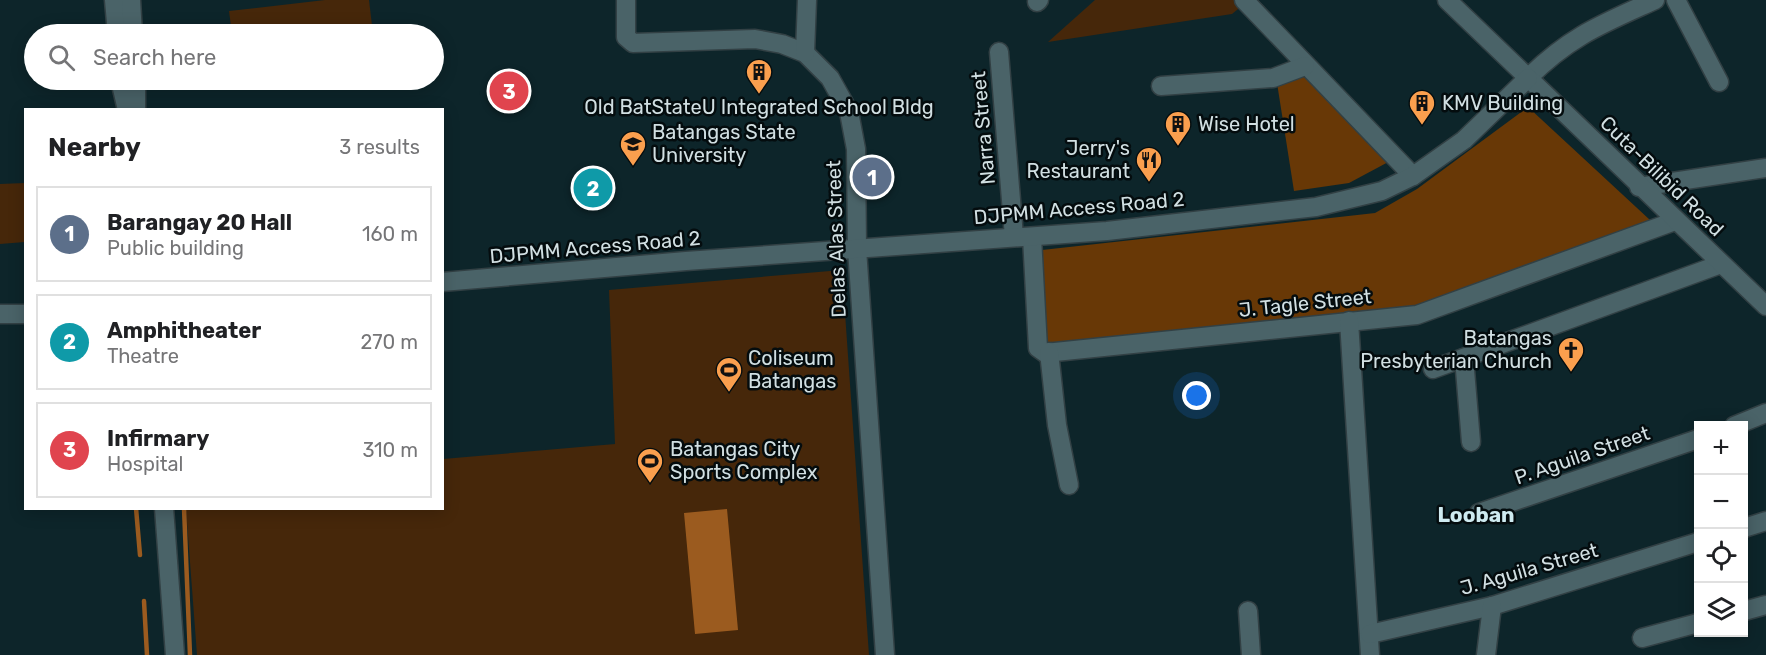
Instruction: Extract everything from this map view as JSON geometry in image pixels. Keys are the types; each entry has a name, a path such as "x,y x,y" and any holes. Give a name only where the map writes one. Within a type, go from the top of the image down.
{"street":[{"path":"114,0 116,24"},
{"path":"131,0 132,24"},
{"path":"626,0 628,40 639,43 755,39 782,44 805,53 807,0"},
{"path":"1244,0 1413,176"},
{"name":"Cuta-Bilibid Road","path":"1447,0 1639,187 1766,306"},
{"name":"DJPMM Access Road 2","path":"444,282 686,261 1023,237 1316,207 1382,191 1413,176 1464,140 1554,52 1588,30 1655,0"},
{"path":"1676,0 1719,82"},
{"name":"Narra Street","path":"999,52 1023,237"},
{"name":"Delas Alas Street","path":"805,53 830,78 849,112 856,149 857,249 885,655"},
{"path":"1161,86 1273,78 1305,66"},
{"path":"122,90 127,108"},
{"path":"136,90 136,108"},
{"path":"1639,187 1766,168"},
{"name":"J. Tagle Street","path":"1049,352 1417,315 1675,221"},
{"path":"1023,237 1038,348 1040,352 1049,352 1057,425 1069,485"},
{"path":"1433,369 1721,264"},
{"path":"0,314 24,314"},
{"path":"1349,321 1370,655"},
{"path":"1464,358 1471,442"},
{"path":"1746,421 1766,413"},
{"name":"P. Aguila Street","path":"1479,513 1694,440"},
{"path":"164,510 176,655"},
{"path":"1748,526 1766,521"},
{"name":"J. Aguila Street","path":"1370,634 1492,606 1694,543"},
{"path":"1748,610 1766,605"},
{"path":"1486,655 1492,606"},
{"path":"1248,610 1251,655"},
{"path":"1641,639 1694,624"}],"shaded area":[{"path":"325,0 369,0 372,24 231,24 229,11"},
{"path":"1095,0 1249,0 1232,14 1048,42"},
{"path":"1306,71 1392,160 1349,183 1294,191 1277,83"},
{"path":"1528,107 1650,220 1407,309 1044,346 1042,250 1375,213 1417,189"},
{"path":"24,183 24,242 0,244 0,184"},
{"name":"Batangas City Sports Complex","path":"842,270 869,655 197,655 186,510 444,510 444,459 615,444 609,290"},
{"path":"727,509 738,630 695,634 684,513"}],"waterway":[{"path":"136,510 140,555"},
{"path":"184,510 190,655"},
{"path":"144,601 147,655"}],"place":[{"name":"Infirmary","path":"509,91"},
{"name":"Old BatStateU Integrated School Bldg","path":"759,95"},
{"name":"KMV Building","path":"1422,126"},
{"name":"Wise Hotel","path":"1178,147"},
{"name":"Batangas State University","path":"633,167"},
{"name":"Barangay 20 Hall","path":"872,177"},
{"name":"Jerry's Restaurant","path":"1149,183"},
{"name":"Amphitheater","path":"593,188"},
{"name":"Batangas Presbyterian Church","path":"1571,373"},
{"name":"Coliseum Batangas","path":"729,393"},
{"name":"Batangas City Sports Complex","path":"650,484"}],"district":[{"name":"Looban","path":"1476,515"}]}
